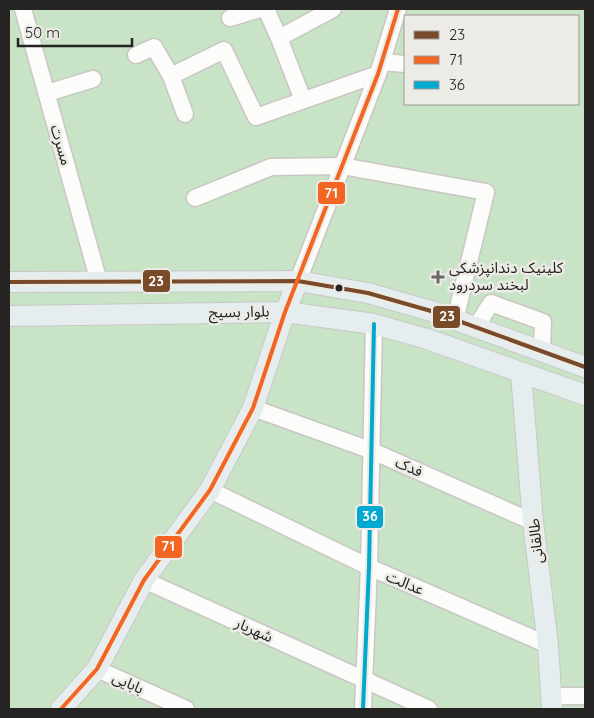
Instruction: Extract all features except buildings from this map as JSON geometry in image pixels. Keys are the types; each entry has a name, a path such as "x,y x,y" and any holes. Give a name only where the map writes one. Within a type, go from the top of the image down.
{"main road":[{"name":"بلوار بسیج","path":"9,282 298,281 368,293 476,327 585,367"},
{"path":"61,709 97,669 144,580 210,490 253,408 285,312 298,281"},
{"name":"بلوار بسیج","path":"9,316 285,312 374,324 427,339 585,395"},
{"path":"501,365 495,354 496,349 503,342 504,338"},
{"path":"527,375 546,374 551,368 550,359 542,351"},
{"name":"طالقانی","path":"527,375 534,522 548,645 552,703"}],"street":[{"name":"مسرت","path":"23,9 99,282"},
{"path":"230,18 260,9"},
{"path":"266,9 304,100"},
{"path":"279,38 333,9"},
{"path":"298,281 380,68 398,9"},
{"path":"136,55 154,47 171,76 185,114"},
{"path":"171,76 224,50 256,117 304,100 380,68 404,64"},
{"path":"47,94 93,79"},
{"path":"196,198 271,167 342,166 486,192 455,320"},
{"path":"476,327 491,303 543,322 542,351"},
{"path":"363,709 369,567 374,324"},
{"name":"فدک","path":"253,408 370,450 534,522"},
{"name":"عدالت","path":"210,490 369,567 548,645"},
{"name":"شهریار","path":"144,580 429,709"},
{"name":"بابایی","path":"97,669 186,709"},
{"path":"552,703 585,696"}],"green space":[{"path":"9,9 585,9 585,709 9,709"}],"transit line":[{"name":"71","path":"61,709 97,669 144,580 210,490 253,408 285,312 378,74 398,9"},
{"name":"23","path":"9,282 298,281 368,293 431,311 585,367"},
{"name":"36","path":"363,709 369,567 374,324"}],"place":[{"name":"کلینیک دندانپزشکی لبخند سردرود","path":"438,277"}]}
